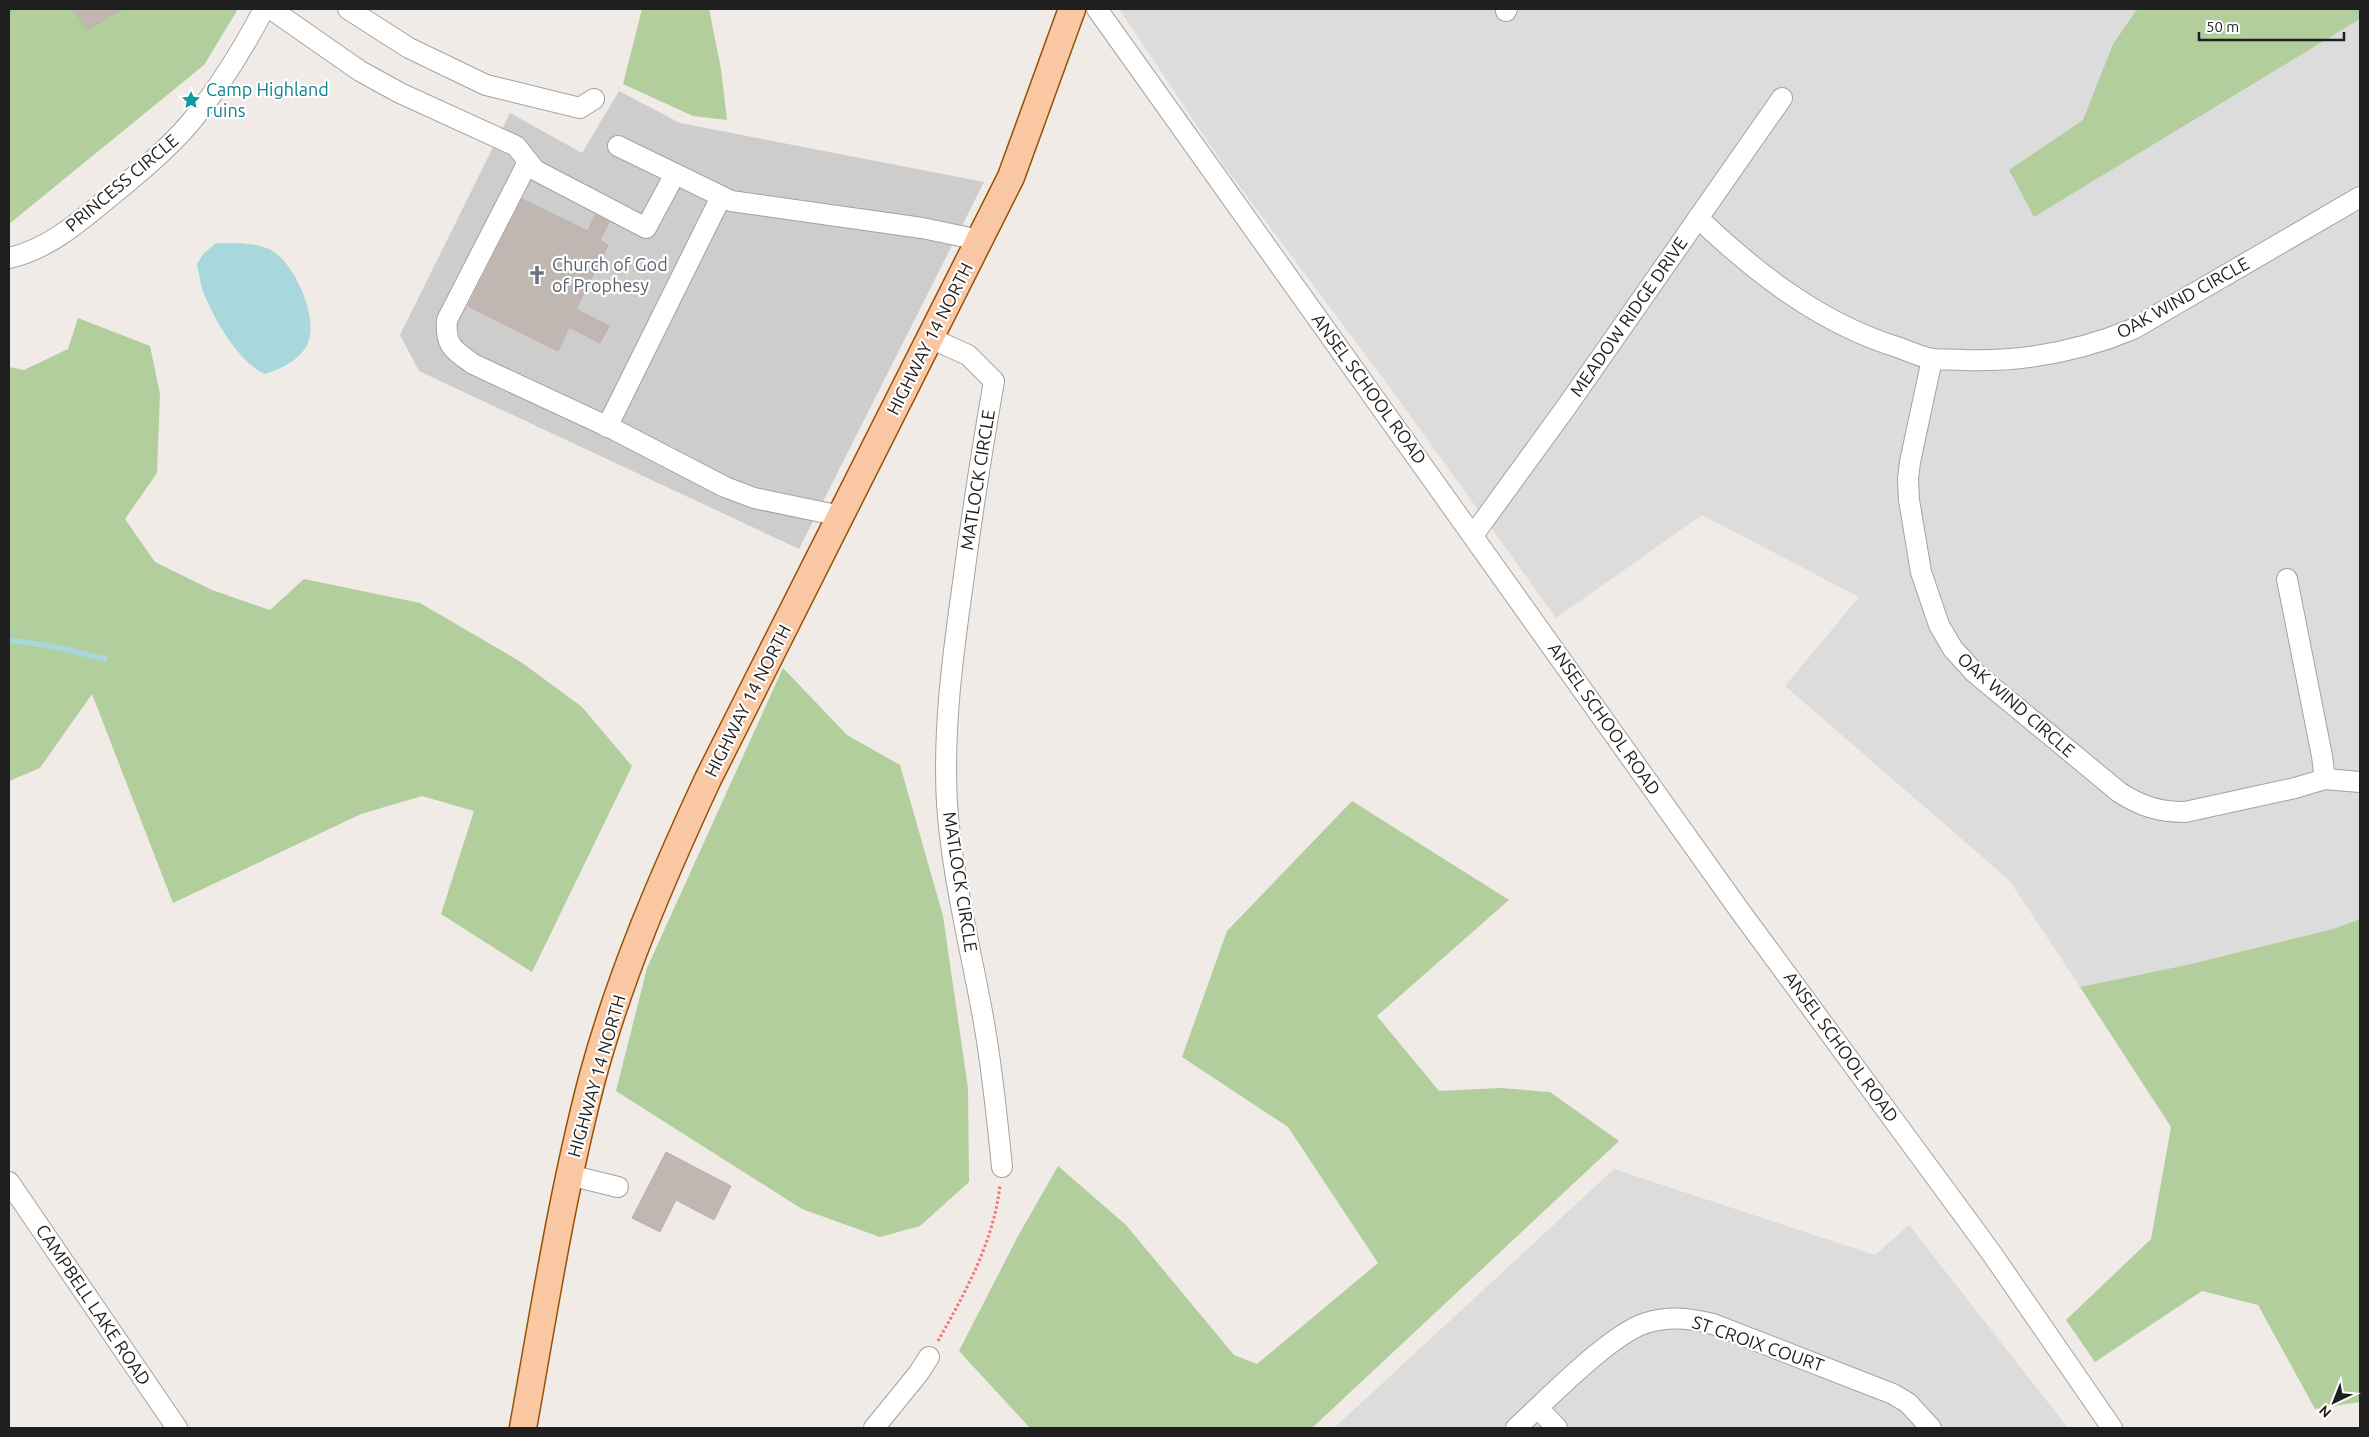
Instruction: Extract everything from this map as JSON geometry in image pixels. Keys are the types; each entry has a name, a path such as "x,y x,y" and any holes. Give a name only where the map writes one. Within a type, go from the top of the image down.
{"main road":[{"name":"HIGHWAY 14 NORTH","path":"523,1428 569,1175 593,1078 626,972 664,874 713,770 1011,177 1072,9"}],"street":[{"name":"PRINCESS CIRCLE","path":"9,258 37,249 53,240 89,214 160,154 189,124 215,91 264,9"},
{"path":"271,9 360,71 400,93 516,146 535,170 646,228 675,174"},
{"path":"348,9 409,48 486,85 580,108 594,100"},
{"name":"ANSEL SCHOOL ROAD","path":"1097,9 1474,534 1735,903 1990,1251 2112,1428"},
{"name":"MEADOW RIDGE DRIVE","path":"1474,534 1568,406 1782,98"},
{"path":"618,146 731,202 922,228 980,240"},
{"path":"528,162 447,320 446,337 453,349 473,364 607,427 725,487 754,498 841,516"},
{"path":"607,427 721,196"},
{"name":"OAK WIND CIRCLE","path":"1698,218 1776,285 1816,312 1847,329 1932,359 2016,360 2064,353 2107,340 2157,316 2360,197"},
{"name":"MATLOCK CIRCLE","path":"930,338 968,355 994,381 974,499 952,656 946,751 947,805 954,867 984,1020 995,1096 1002,1167"},
{"name":"OAK WIND CIRCLE","path":"1932,359 1910,462 1909,500 1928,597 1939,625 1963,662 2118,792 2148,808 2168,812 2185,812 2294,788 2325,779 2360,782"},
{"path":"2287,579 2325,779"},
{"path":"569,1175 618,1188"},
{"name":"CAMPBELL LAKE ROAD","path":"9,1182 177,1428"},
{"name":"ST CROIX COURT","path":"1516,1428 1606,1347 1631,1329 1658,1320 1685,1318 1713,1324 1893,1394 1908,1403 1931,1428"},
{"path":"874,1428 918,1374 929,1357"},
{"path":"1538,1408 1557,1428"}],"path":[{"path":"929,1357 969,1284 986,1244 999,1190 1002,1167"}],"shaded area":[{"path":"1119,9 2137,9 2113,44 2084,120 2009,170 2034,217 2360,19 2360,919 2333,929 2191,964 2080,987 2009,880 1785,686 1859,597 1702,515 1556,618 1394,393 1225,167"},
{"path":"619,91 680,123 984,182 799,549 419,371 400,335 510,113 582,153"},
{"path":"1614,1169 1875,1255 1909,1225 2068,1428 1334,1428"}],"green space":[{"path":"9,9 238,9 204,65 9,224"},
{"path":"642,9 709,9 721,69 727,120 693,116 623,84"},
{"path":"2137,9 2360,9 2360,19 2034,217 2009,170 2083,120 2113,44"},
{"path":"78,318 150,346 160,394 157,473 125,519 155,562 212,590 270,610 304,579 420,603 521,662 582,707 632,766 532,972 441,914 474,811 422,796 361,814 173,903 92,694 40,768 9,781 9,367 24,370 68,349"},
{"path":"783,668 847,735 900,765 943,916 968,1088 969,1182 920,1226 880,1237 802,1209 616,1091 647,968"},
{"path":"1352,801 1509,900 1377,1016 1439,1091 1501,1088 1550,1092 1619,1141 1312,1428 1030,1428 959,1351 1018,1236 1058,1166 1126,1225 1234,1355 1257,1364 1378,1263 1288,1127 1182,1057 1227,931"},
{"path":"2360,919 2360,1402 2315,1409 2258,1305 2202,1291 2095,1362 2066,1320 2151,1239 2171,1127 2080,987 2191,964 2333,929"}],"water":[{"path":"216,243 238,243 267,248 282,258 298,281 308,310 310,336 306,347 298,357 288,364 265,374 246,360 220,326 207,302 197,264 203,254"}],"building":[{"path":"74,9 122,9 87,30"},
{"name":"Church of God of Prophesy","path":"522,199 588,231 595,215 609,222 600,240 608,245 576,309 609,326 600,343 569,327 558,351 468,306"},
{"path":"666,1152 731,1186 714,1220 676,1200 660,1232 632,1218"}],"waterway":[{"path":"9,640 52,646 105,659"}],"place":[{"name":"Camp Highland ruins","path":"191,100"},
{"name":"Church of God of Prophesy","path":"537,275"}]}
